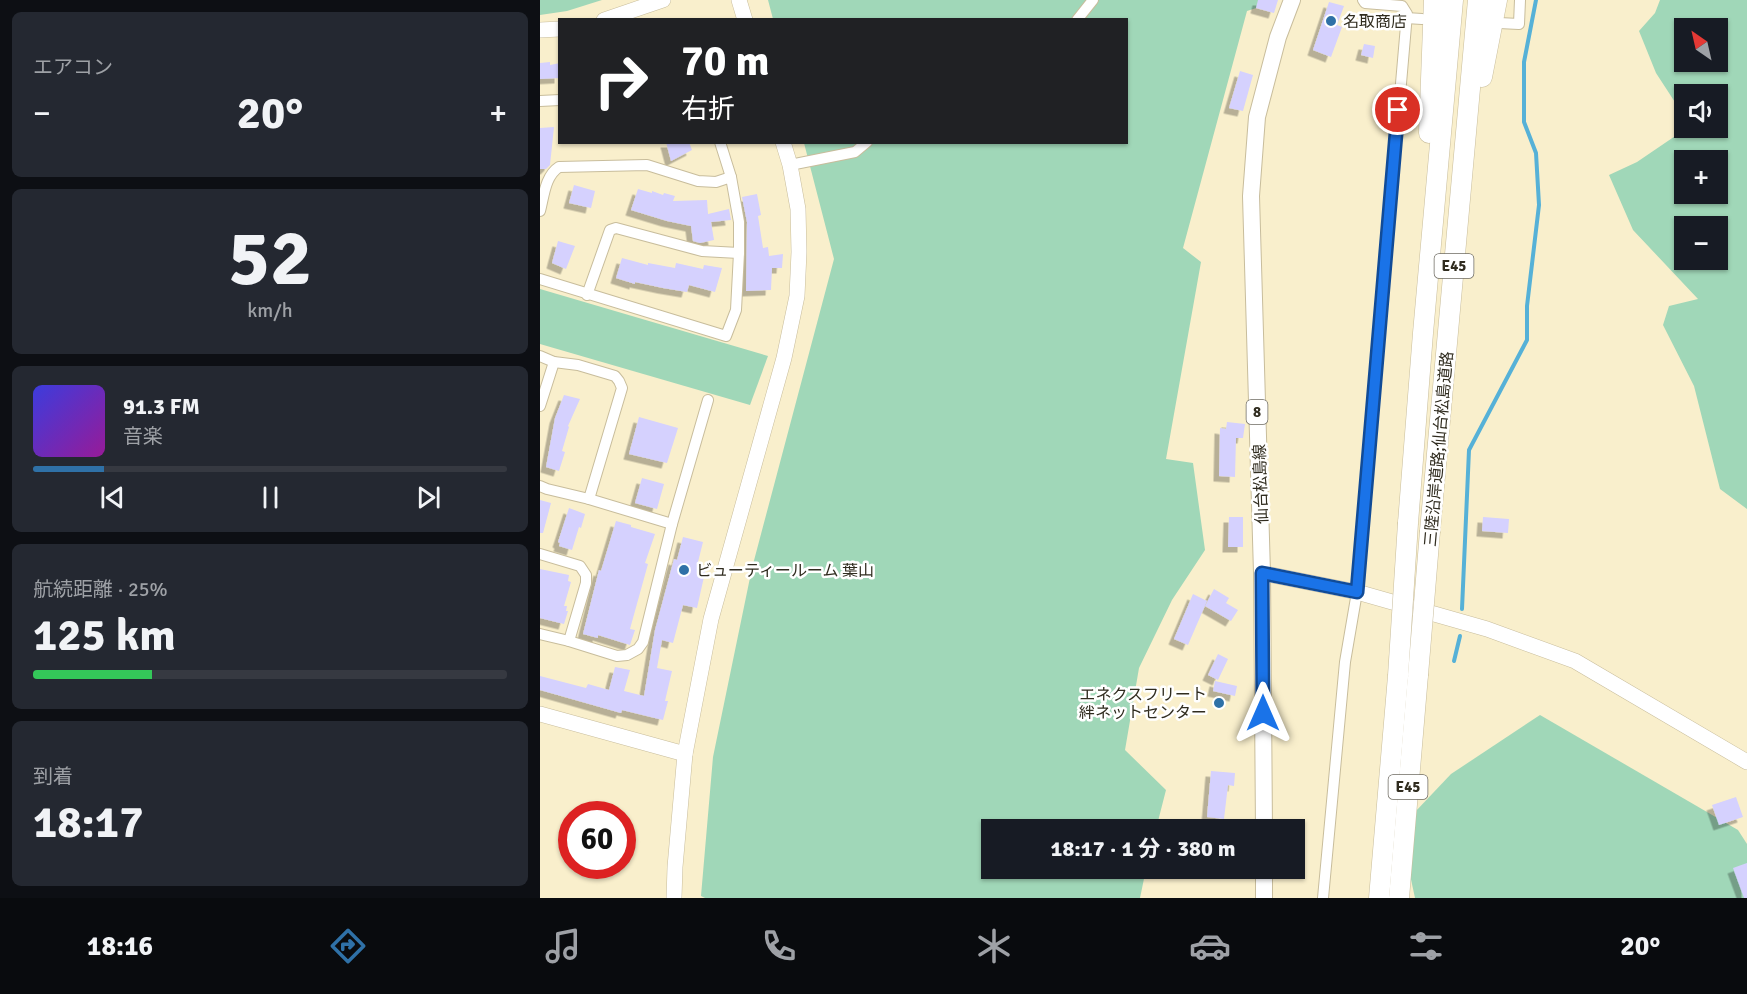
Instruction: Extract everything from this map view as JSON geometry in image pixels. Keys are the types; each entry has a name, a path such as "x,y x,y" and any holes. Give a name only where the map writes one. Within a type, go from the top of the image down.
{"highway":[{"path":"1423,333 1434,0"},
{"name":"三陸沿岸道路;仙台松島道路","path":"1379,898 1423,333 1453,0"},
{"name":"三陸沿岸道路;仙台松島道路","path":"1399,898 1478,0"},
{"path":"1461,185 1497,0"}],"main road":[{"name":"仙台松島線","path":"1264,819 1262,573 1251,195 1257,117 1278,37 1292,0"},
{"path":"1264,879 1264,898"}],"street":[{"path":"609,18 663,0"},
{"path":"740,0 745,18"},
{"path":"1079,18 1094,0"},
{"path":"1323,898 1345,662 1357,592 1407,14 1402,6 1365,3 1363,0"},
{"path":"1499,23 1519,24 1520,0"},
{"path":"1406,18 1422,19"},
{"path":"540,30 558,29"},
{"path":"540,101 558,100"},
{"path":"540,279 726,336 736,310 739,222 721,144"},
{"path":"674,898 685,754 711,619 784,358 797,296 798,209 784,144"},
{"path":"790,165 855,152 865,144"},
{"path":"540,211 549,177 559,167 647,165 698,181 716,182 730,177"},
{"path":"587,295 610,230 616,228 702,251 739,253"},
{"path":"540,356 554,362 578,365 615,376 620,381 622,388 589,499"},
{"path":"540,406 554,362"},
{"path":"540,634 617,656 627,655 638,649 643,642 672,524 708,400"},
{"path":"540,486 672,524"},
{"path":"540,554 580,566 586,575 586,583 569,641"},
{"path":"1262,573 1357,592 1486,629 1575,661 1747,762"},
{"path":"540,714 685,754"}],"green space":[{"path":"540,0 602,0 567,11 540,15"},
{"path":"768,0 1271,0 1269,4 1247,11 1183,248 1201,262 1166,459 1193,463 1205,550 1172,600 1139,668 1125,750 1166,790 1159,819 981,819 981,879 1144,879 1140,898 705,898 701,896 713,757 752,568 834,259 804,144 1128,144 1128,18 773,18"},
{"path":"1660,0 1747,0 1747,509 1720,489 1694,386 1663,325 1669,306 1698,299 1633,230 1609,175 1637,162 1674,137 1728,138 1728,84 1674,84 1674,101 1656,73 1639,31 1655,13"},
{"path":"540,289 768,356 750,405 540,344"},
{"path":"1540,715 1738,830 1747,844 1747,898 1415,898 1406,856 1415,812 1451,774"}],"building":[{"path":"1258,0 1278,0 1274,13 1256,8"},
{"path":"1329,2 1344,6 1337,25 1342,27 1331,57 1313,50"},
{"path":"1364,44 1375,46 1373,58 1361,55"},
{"path":"540,63 558,63 558,78 540,79"},
{"path":"1240,71 1253,75 1243,111 1229,108"},
{"path":"554,127 550,165 546,169 540,169 540,128"},
{"path":"667,144 690,144 692,150 671,161"},
{"path":"574,185 595,191 591,208 569,203"},
{"path":"638,189 675,196 673,201 707,200 708,214 729,209 731,220 711,222 714,240 700,243 693,241 691,226 631,210"},
{"path":"757,194 763,248 768,247 769,256 783,254 782,268 772,268 771,290 746,291 747,222 742,197"},
{"path":"558,241 575,246 566,269 552,263"},
{"path":"622,258 648,265 648,263 675,268 676,263 703,269 704,265 722,268 715,292 689,285 687,292 635,282 635,284 616,278"},
{"path":"564,395 580,399 568,426 562,451 565,452 559,471 546,467 555,418"},
{"path":"639,417 678,428 667,463 629,454"},
{"path":"1227,422 1245,424 1243,438 1236,438 1235,477 1219,476 1220,428 1226,429"},
{"path":"642,478 664,484 657,509 635,503"},
{"path":"540,500 551,503 543,533 540,533"},
{"path":"569,508 585,514 572,550 559,546 558,542"},
{"path":"1229,517 1243,517 1243,547 1228,547"},
{"path":"1483,517 1509,519 1508,533 1482,531"},
{"path":"616,521 655,534 645,563 648,564 630,629 635,630 630,645 598,635 598,638 583,634 599,570 601,571"},
{"path":"683,537 703,542 697,566 706,568 697,608 683,605 673,643 662,640 657,668 672,671 663,720 622,710 621,713 540,690 540,676 586,688 588,684 609,690 615,667 630,670 624,691 644,696 655,630 674,559 677,560"},
{"path":"540,569 569,575 568,581 571,582 564,606 567,606 566,611 568,611 564,624 540,618"},
{"path":"1214,589 1229,598 1226,603 1238,610 1231,621 1205,606"},
{"path":"1193,594 1207,601 1188,645 1174,639"},
{"path":"1218,654 1228,659 1218,680 1208,675"},
{"path":"1215,681 1237,686 1235,696 1213,691"},
{"path":"1211,771 1235,773 1234,786 1228,785 1224,819 1207,817"},
{"path":"1736,797 1743,817 1719,825 1712,805"},
{"path":"1747,863 1747,898 1744,898 1733,868"}],"waterway":[{"path":"1462,609 1469,450 1527,340 1527,306 1539,205 1536,153 1524,122 1524,62 1536,0"},
{"path":"1454,661 1460,636"}],"place":[{"name":"名取商店","path":"1331,21"},
{"name":"ビューティールーム 葉山","path":"684,570"},
{"name":"エネクスフリート 絆ネットセンター","path":"1219,703"}],"route":[{"path":"1263,713 1262,573 1357,592 1398,110"}]}
